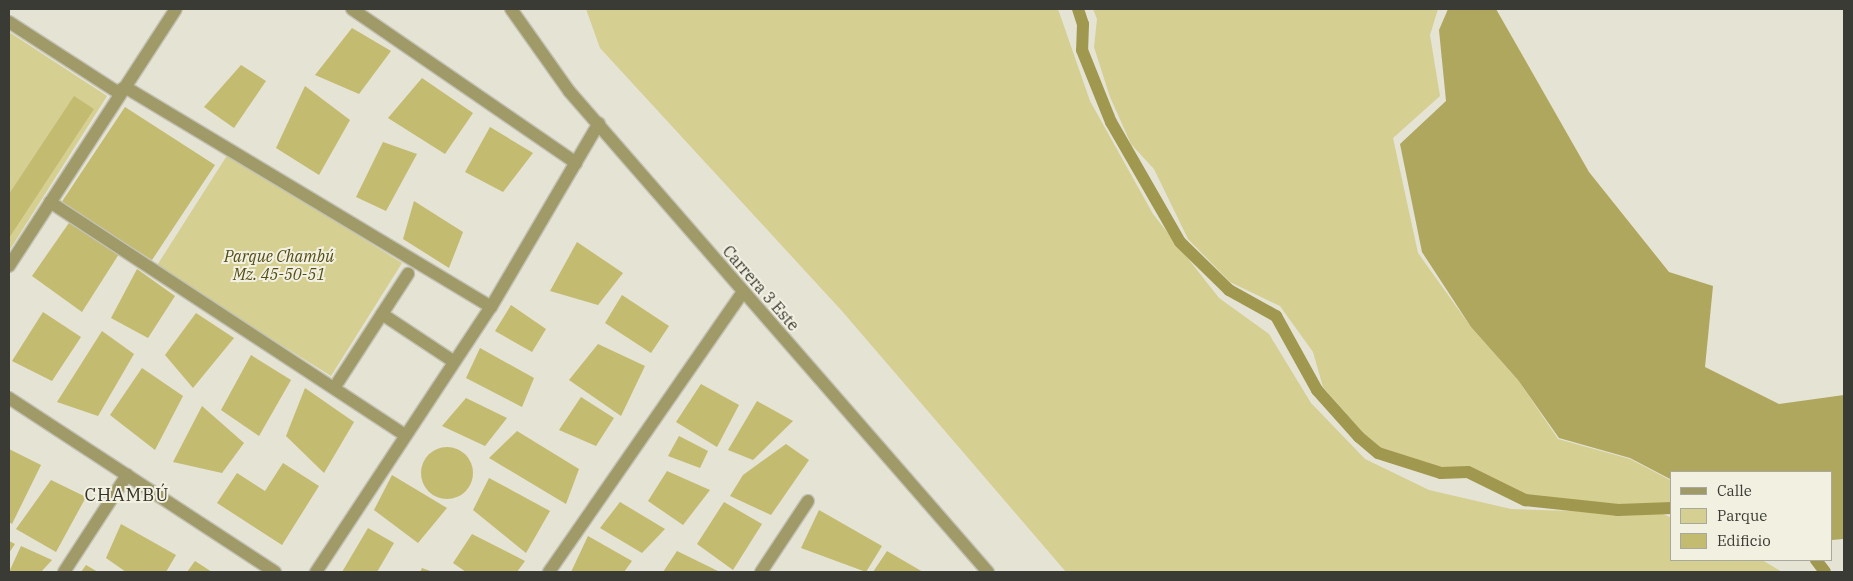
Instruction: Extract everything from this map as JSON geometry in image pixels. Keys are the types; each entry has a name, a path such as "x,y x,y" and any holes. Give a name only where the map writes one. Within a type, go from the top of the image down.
{"street":[{"path":"9,266 121,90 176,9"},
{"path":"352,9 576,163"},
{"name":"Carrera 3 Este","path":"514,14 599,123 743,292 988,572"},
{"path":"9,22 121,90 491,307"},
{"path":"316,572 453,361 491,307 599,123"},
{"path":"50,202 405,435"},
{"path":"338,382 408,274"},
{"path":"549,572 743,292"},
{"path":"382,314 453,361"},
{"path":"9,398 275,572"},
{"path":"64,572 127,475"},
{"path":"761,572 808,502"}],"green space":[{"path":"586,9 1058,9 1090,101 1153,214 1219,298 1269,334 1311,403 1365,459 1429,490 1511,509 1663,514 1670,517 1670,561 1764,561 1782,572 1066,572 842,311 600,48"},
{"path":"1093,9 1438,9 1430,35 1440,96 1393,138 1418,253 1471,327 1518,380 1558,439 1630,459 1670,480 1670,507 1617,507 1525,499 1469,469 1440,469 1379,451 1323,387 1313,352 1280,306 1230,282 1188,239 1154,169 1131,144 1110,97 1094,47 1097,19"},
{"path":"9,32 107,96 9,251"},
{"name":"Parque Chambú Mz. 45-50-51","path":"228,154 402,263 331,376 156,267"}],"shaded area":[{"path":"1448,9 1496,9 1589,172 1669,272 1713,286 1705,367 1779,404 1844,395 1843,539 1833,540 1833,471 1670,471 1670,479 1630,458 1559,438 1518,380 1471,327 1422,252 1400,144 1446,101 1439,30"}],"building":[{"path":"352,28 391,51 359,94 315,75"},
{"path":"241,65 266,81 234,128 204,107"},
{"path":"422,78 473,113 445,154 388,118"},
{"path":"305,86 350,120 319,175 276,148"},
{"path":"74,96 94,109 9,238 9,194"},
{"path":"125,107 215,165 152,260 61,203"},
{"path":"490,127 533,153 503,192 465,172"},
{"path":"383,142 417,154 386,211 356,197"},
{"path":"414,201 463,232 449,268 403,239"},
{"path":"71,220 119,254 82,312 32,276"},
{"path":"577,242 623,273 598,305 550,291"},
{"path":"137,269 175,296 148,338 111,318"},
{"path":"622,295 669,326 651,353 605,323"},
{"path":"511,305 546,329 532,352 495,331"},
{"path":"43,312 81,337 52,381 12,361"},
{"path":"196,313 234,338 193,388 165,355"},
{"path":"102,331 134,354 98,416 57,402"},
{"path":"598,344 645,366 621,416 569,380"},
{"path":"480,348 534,378 522,407 466,378"},
{"path":"251,355 291,380 259,436 221,410"},
{"path":"142,368 183,396 155,450 110,415"},
{"path":"701,384 739,405 717,447 676,422"},
{"path":"305,388 354,422 324,473 286,436"},
{"path":"581,397 614,418 596,446 559,430"},
{"path":"466,398 507,418 485,446 442,426"},
{"path":"757,401 793,421 753,460 728,450"},
{"path":"202,406 244,443 222,473 173,462"},
{"path":"517,431 579,469 566,504 489,458"},
{"path":"679,436 708,451 700,468 668,456"},
{"path":"786,444 809,460 771,515 730,496 743,475"},
{"path":"447,447 457,449 465,455 471,463 473,473 471,483 465,491 457,497 447,499 437,497 429,491 423,483 421,473 423,463 429,455 437,449"},
{"path":"9,449 41,465 12,524 9,522"},
{"path":"283,463 319,486 282,545 217,503 237,473 265,491"},
{"path":"667,471 710,490 683,525 648,501"},
{"path":"392,475 447,508 418,543 374,510"},
{"path":"489,478 550,511 526,553 473,510"},
{"path":"51,480 86,497 56,552 16,529"},
{"path":"620,502 665,529 642,553 600,528"},
{"path":"724,502 762,524 733,570 697,544"},
{"path":"819,510 882,546 866,572 801,548"},
{"path":"121,524 176,555 166,572 126,572 106,558"},
{"path":"368,528 394,543 377,572 342,572"},
{"path":"472,534 525,561 517,572 466,572 453,563"},
{"path":"588,536 632,561 624,572 571,572"},
{"path":"9,541 15,544 9,553"},
{"path":"21,546 52,560 41,572 9,572"},
{"path":"677,551 720,572 663,572"},
{"path":"887,551 923,572 873,572"},
{"path":"195,561 212,572 187,572"},
{"path":"86,565 98,572 81,572"},
{"path":"422,568 433,572 420,572"}],"waterway":[{"path":"1078,9 1083,24 1082,50 1111,122 1180,242 1229,290 1276,316 1317,390 1359,437 1378,453 1441,473 1468,472 1525,500 1618,510 1670,508"},
{"path":"1817,561 1825,572"}],"district":[{"name":"CHAMBÚ","path":"127,495"}]}
